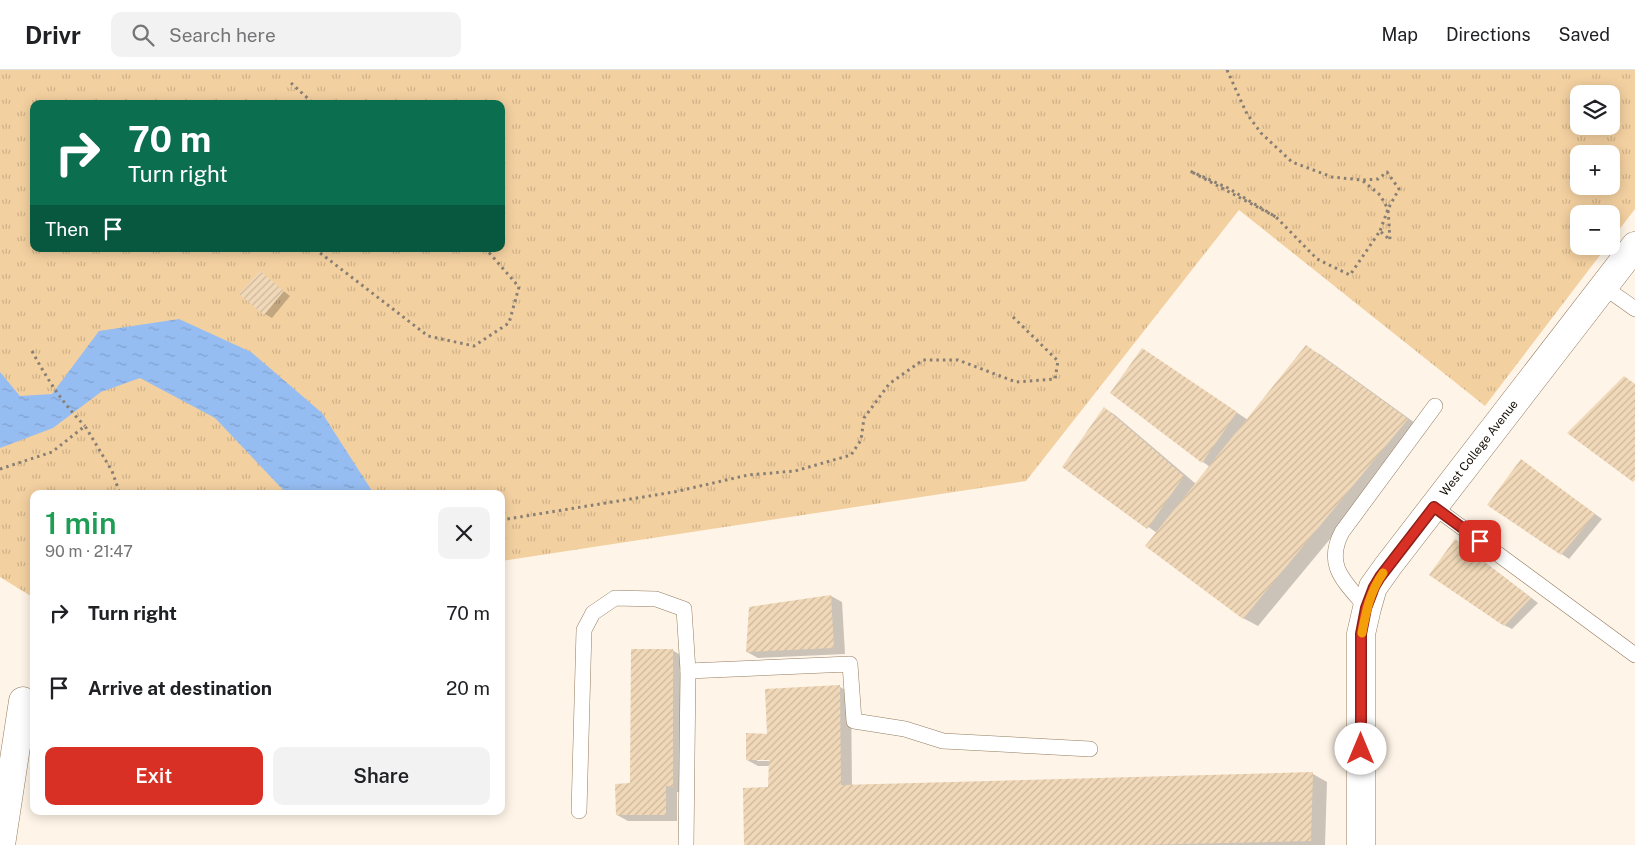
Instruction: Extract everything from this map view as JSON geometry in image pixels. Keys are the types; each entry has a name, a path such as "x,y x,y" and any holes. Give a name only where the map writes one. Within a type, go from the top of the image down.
{"street":[{"name":"West College Avenue","path":"1361,845 1361,634 1366,608 1374,587 1635,246"},
{"path":"1,845 22,701"}],"lane":[{"path":"1604,287 1635,309"},
{"path":"1366,608 1341,577 1334,558 1335,544 1435,406"},
{"path":"1434,507 1635,655"},
{"path":"579,811 584,630 593,613 615,598 656,599 684,609 688,671 686,845"},
{"path":"688,671 850,664 854,722 905,729 944,741 1090,749"}],"path":[{"path":"1227,70 1247,114 1261,133 1292,162 1332,177 1363,180 1378,179 1387,172 1399,189 1388,209 1380,231 1350,275 1317,259 1276,217 1228,188 1190,171 1276,217"},
{"path":"291,83 310,100"},
{"path":"1363,180 1380,195 1388,209 1390,240 1380,231"},
{"path":"319,252 428,336 474,346 509,323 519,287 489,252"},
{"path":"505,519 674,492 748,475 795,471 851,455 861,440 864,418 890,384 923,360 958,360 1016,382 1055,379 1058,361 1011,315"},
{"path":"32,351 47,379 85,426 112,471 119,490"},
{"path":"0,469 52,452 85,426"}],"green space":[{"path":"0,70 1635,70 1635,209 1620,228 1620,205 1570,205 1570,255 1600,255 1485,406 1239,210 1026,481 505,560 505,490 30,490 30,596 0,577"}],"water":[{"path":"179,319 251,352 322,413 371,490 283,490 215,418 140,378 101,392 53,428 0,448 0,372 20,396 52,394 99,331"}],"building":[{"path":"260,271 284,291 264,315 239,294"},
{"path":"1306,345 1408,419 1243,619 1145,546"},
{"path":"1142,348 1237,412 1202,463 1110,393"},
{"path":"1624,376 1635,384 1635,480 1633,482 1567,433"},
{"path":"1104,407 1184,476 1147,529 1062,467"},
{"path":"1521,459 1595,514 1561,555 1487,505"},
{"path":"1455,539 1531,598 1504,626 1429,575"},
{"path":"831,595 834,648 746,652 749,607"},
{"path":"631,649 673,649 673,787 666,786 666,815 616,815 615,784 630,783"},
{"path":"840,685 841,785 1313,772 1311,841 1140,845 744,845 743,788 768,787 769,760 746,760 746,733 767,734 765,689"}],"slow traffic":[{"path":"1362,633 1366,608 1374,587 1383,573"}],"route":[{"path":"1361,749 1361,634 1366,608 1374,587 1434,507 1480,541"}]}
